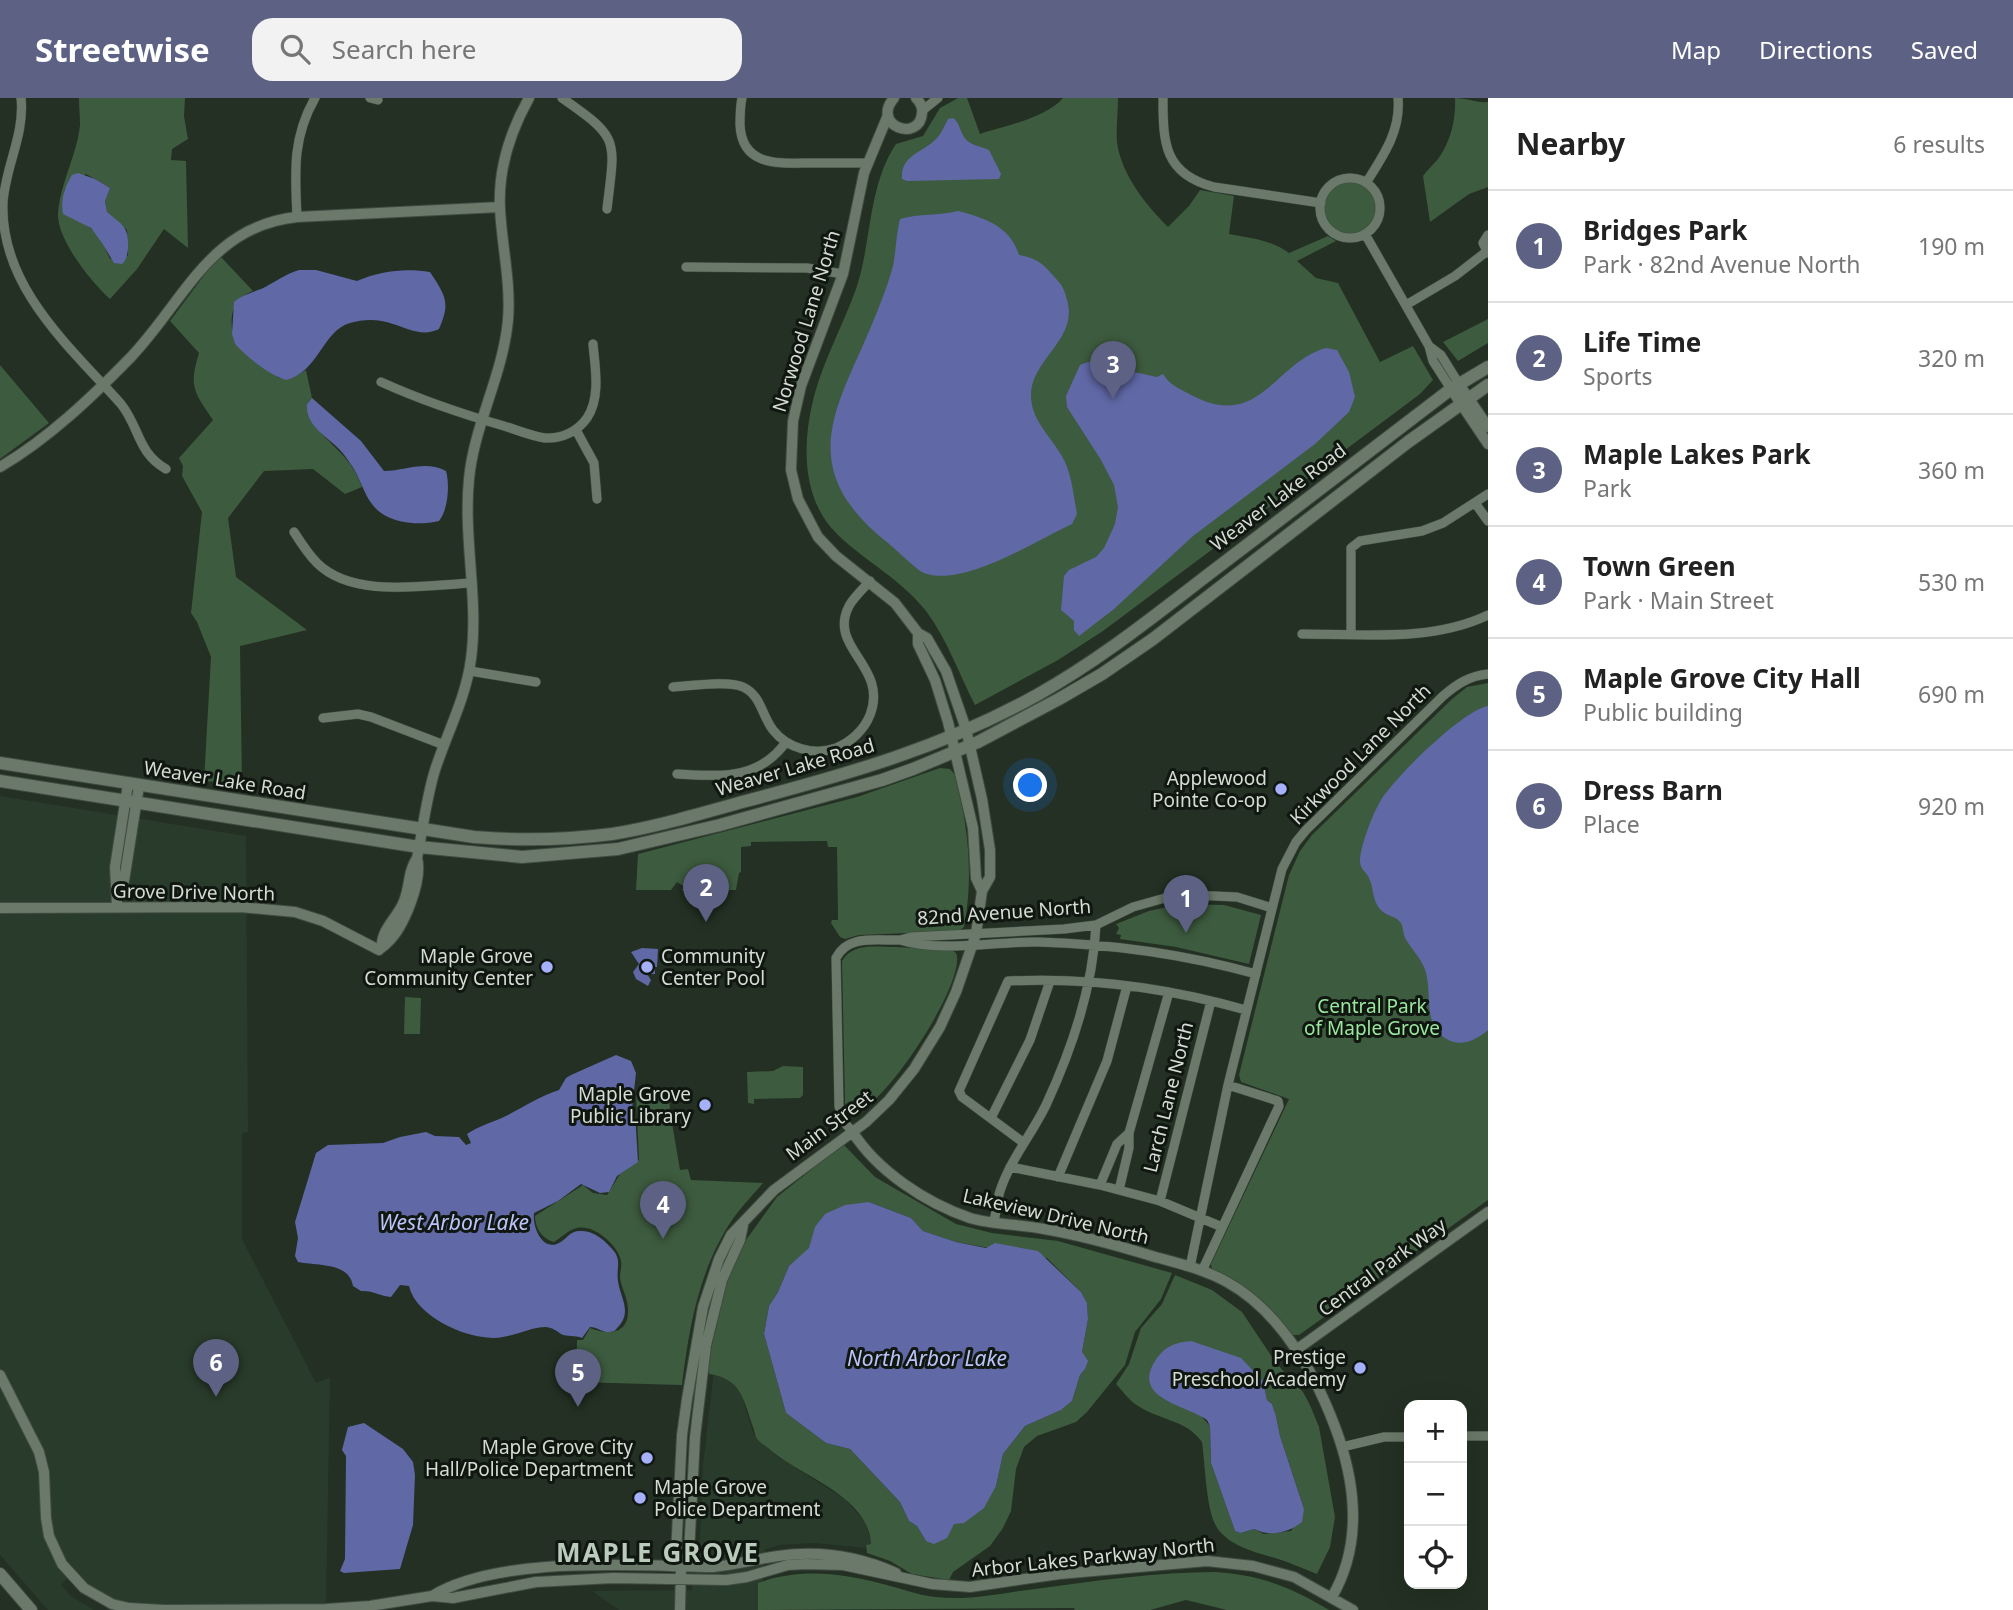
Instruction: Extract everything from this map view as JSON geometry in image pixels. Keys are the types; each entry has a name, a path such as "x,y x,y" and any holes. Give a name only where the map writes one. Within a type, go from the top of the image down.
{"main road":[{"name":"Weaver Lake Road","path":"0,762 422,831 525,841 612,834 657,825 897,758 1035,696 1129,637 1455,387 1488,367"},
{"name":"Weaver Lake Road","path":"0,781 418,853 522,857 618,849 720,825 882,780 1012,725 1091,680 1153,639 1488,385"},
{"path":"0,1574 31,1610"}],"street":[{"path":"21,98 21,122 2,200 5,237 12,263 58,336 130,415 146,452 153,461 166,469"},
{"path":"297,217 296,152 299,132 315,98"},
{"path":"418,853 430,787 470,671 474,634 467,504 469,479 482,419 505,343 508,320 509,297 500,207 501,177 513,130 529,98"},
{"path":"562,98 597,123 610,142 613,157 607,209"},
{"path":"742,98 742,139 756,157 776,163 868,163"},
{"path":"888,104 894,126 910,129 922,118 923,110 916,98"},
{"path":"923,110 938,98"},
{"path":"1164,98 1163,128 1168,153 1180,169 1197,183 1321,203"},
{"path":"1366,183 1395,132 1398,98"},
{"name":"Norwood Lane North","path":"888,104 868,163 843,274 799,395 793,421 791,470 798,499 818,537 836,556 895,603 918,633 928,638 942,661 970,745"},
{"path":"877,142 901,129"},
{"path":"1357,179 1366,183 1374,190 1380,209 1378,219 1365,234 1352,238 1338,235 1326,226 1322,219 1321,203 1330,186 1338,181 1357,179"},
{"path":"0,467 40,440 103,384 132,355 213,255 233,238 261,224 297,217 500,207"},
{"path":"1365,234 1429,346 1441,355 1455,387 1488,444"},
{"path":"1406,305 1487,253 1483,243 1488,235"},
{"path":"686,267 807,268 843,274"},
{"path":"381,382 482,419 546,438 558,437 576,430 586,419 595,399 593,344"},
{"path":"1464,401 1488,427"},
{"path":"576,430 594,463 597,499"},
{"path":"1351,634 1351,548 1360,541 1422,531 1443,523 1488,494"},
{"path":"1475,503 1488,522"},
{"path":"293,533 317,564 341,579 393,587 472,583"},
{"path":"674,687 737,684 752,693 773,730 786,742 803,750 833,749 855,737 865,725 872,706 873,686 844,632 844,618 850,605 870,581"},
{"path":"1302,634 1412,633 1465,625 1488,615"},
{"name":"Norwood Lane North","path":"918,633 918,644 943,701 955,751"},
{"path":"470,671 536,682"},
{"name":"Kirkwood Lane North","path":"1190,1267 1228,1085 1282,869 1296,842 1306,830 1455,685 1488,674"},
{"path":"323,718 358,714 444,745"},
{"path":"677,775 716,776 746,771 765,765 786,742"},
{"name":"Main Street","path":"680,1610 681,1566 689,1554 689,1507 706,1345 722,1280 740,1241 744,1223 786,1179 889,1100 926,1052 948,1010 974,939 982,891 990,877 990,850 970,745"},
{"name":"Main Street","path":"955,751 973,828 976,878 982,891"},
{"path":"117,907 115,867 133,785"},
{"name":"Grove Drive North","path":"0,908 240,907 295,912 323,920 380,948 381,939 404,903 411,867 418,853"},
{"name":"82nd Avenue North","path":"974,939 1096,925 1133,907 1182,896 1237,897 1272,908"},
{"path":"994,1222 1000,1192 1010,1167 1045,1106 1073,1039 1089,982 1096,925"},
{"name":"82nd Avenue North","path":"839,952 854,941 900,940 911,937 1095,944 1159,952 1255,974"},
{"name":"Lakeview Drive North","path":"839,952 836,958 839,1106 842,1120 876,1161 913,1189 972,1218 1066,1233 1190,1267 1228,1282 1252,1300 1296,1350 1317,1384 1342,1447 1351,1495 1353,1531 1349,1561 1332,1597"},
{"path":"1024,1143 962,1097 959,1091 1008,981 1089,982 1128,986 1170,992 1246,1010"},
{"path":"991,1118 1031,1040 1050,981"},
{"path":"1058,1177 1107,1061 1128,986"},
{"path":"1119,1190 1129,1149 1129,1133 1170,992"},
{"name":"Larch Lane North","path":"1160,1201 1211,1001"},
{"path":"1202,1271 1279,1106 1278,1101 1228,1085"},
{"path":"1100,1185 1117,1144 1129,1133"},
{"path":"1010,1167 1100,1185 1160,1201 1222,1227"},
{"name":"Central Park Way","path":"1296,1350 1488,1212"},
{"name":"Arbor Lakes Parkway North","path":"0,1374 39,1452 44,1472 49,1536 65,1569 85,1588 112,1604 138,1609 326,1609 370,1606 432,1596 453,1598 536,1582 613,1578 726,1580 788,1565 827,1563 932,1584 970,1587 1059,1574 1207,1561 1240,1564 1294,1577 1353,1610"},
{"path":"1467,1436 1488,1436"},
{"path":"1342,1447 1384,1437 1404,1437"},
{"name":"Arbor Lakes Parkway North","path":"432,1596 449,1586 485,1576 535,1568 739,1565 775,1556 825,1554 859,1558 910,1579"}],"shaded area":[{"path":"0,796 246,836 248,1132 242,1133 242,1239 316,1383 330,1377 326,1609 121,1606 70,1576 61,1585 71,1596 94,1610 48,1610 0,1555"},
{"path":"734,1334 745,1407 754,1435 775,1455 845,1499 866,1523 872,1544 866,1545 865,1548 814,1543 779,1545 765,1550 761,1610 619,1610 592,1591 692,1590 699,1557 703,1464 714,1371"}],"green space":[{"path":"79,98 185,98 184,116 188,139 172,149 171,160 186,161 188,248 164,229 137,269 110,299 77,260 59,224 59,203 80,125","holes":["86,174 110,188 105,200 107,213 127,230 128,256 110,259 94,232 62,209 65,189"]},
{"path":"958,98 967,98 980,134 1036,116 1063,98 1118,98 1119,154 1143,199 1168,227 1189,206 1200,190 1234,196 1229,234 1268,242 1289,253 1328,236 1336,241 1297,261 1316,278 1338,283 1380,362 1413,346 1433,380 1420,394 1103,631 1058,660 975,705 947,645 926,611 906,589 849,545 826,522 812,491 807,456 809,422 816,390 857,286 875,195 887,160 896,144 923,136 940,108"},
{"path":"1455,98 1488,102 1488,187 1469,194 1430,222 1423,176 1446,145 1455,114"},
{"path":"1350,182 1360,184 1368,190 1374,198 1374,218 1368,226 1360,232 1350,234 1340,232 1332,226 1326,218 1324,208 1326,198 1332,190 1340,184"},
{"path":"221,257 253,291 235,306 232,328 235,344 278,377 289,378 306,370 312,398 307,404 315,422 323,435 351,465 362,487 345,494 313,469 264,471 228,518 236,577 307,630 240,646 242,784 204,781 211,657 191,613 202,512 182,476 183,466 179,458 213,420 195,388 194,373 199,353 170,321 211,266"},
{"path":"1488,319 1488,343 1458,361 1443,342"},
{"path":"0,365 49,423 0,459"},
{"name":"Central Park of Maple Grove","path":"1488,683 1488,1200 1299,1335 1291,1335 1246,1288 1212,1269 1211,1264 1289,1099 1241,1082 1239,1075 1289,875 1300,851 1312,835 1452,699 1467,687"},
{"path":"940,768 950,769 955,775 966,832 969,888 964,927 959,931 859,935 845,939 840,937 831,923 832,920 838,920 837,847 828,847 827,841 751,842 751,846 741,847 741,872 736,890 681,890 685,887 677,882 671,890 636,890 638,854 857,797"},
{"path":"1182,904 1224,905 1261,915 1249,964 1176,947 1120,939 1121,935 1116,934 1119,928 1116,924 1149,911"},
{"path":"873,946 952,950 956,953 956,968 937,1015 884,1091 854,1113 845,1103 842,961 852,951"},
{"path":"405,997 421,998 420,1034 404,1034"},
{"path":"783,1066 803,1067 803,1095 800,1098 754,1099 754,1104 748,1103 747,1072 773,1071"},
{"path":"669,1094 680,1170 688,1169 691,1180 763,1183 732,1220 711,1259 692,1320 682,1385 576,1382 577,1340 583,1340 590,1328 611,1332 625,1324 628,1309 620,1277 621,1261 610,1242 591,1229 577,1228 554,1242 550,1241 540,1232 535,1216 583,1185 593,1193 607,1195 620,1174 639,1160 636,1095"},
{"path":"844,1145 875,1177 956,1224 992,1233 1058,1241 1172,1273 1161,1299 1135,1332 1125,1365 1087,1412 1076,1422 1037,1436 1024,1447 1016,1469 1011,1511 1003,1528 990,1546 953,1572 949,1580 912,1574 890,1561 867,1553 866,1545 871,1544 867,1527 858,1512 830,1488 781,1458 760,1441 740,1392 728,1380 709,1374 707,1367 728,1274 746,1240 777,1197 811,1170 812,1165","holes":["869,1202 911,1218 923,1231 956,1242 1047,1258 1081,1292 1087,1303 1088,1319 1082,1352 1085,1369 1080,1375 1072,1401 1061,1410 1025,1426 1003,1454 996,1486 954,1524 926,1541 917,1526 909,1521 900,1502 850,1449 826,1443 786,1413 764,1334 769,1306 789,1266"]},
{"path":"1175,1275 1212,1290 1242,1312 1276,1363 1303,1392 1319,1427 1335,1517 1330,1547 1317,1574 1246,1549 1227,1538 1211,1514 1202,1442 1180,1424 1135,1404 1116,1384 1129,1364 1141,1328 1162,1304","holes":["1263,1381 1267,1400 1272,1404 1304,1509 1291,1531 1264,1534 1254,1529 1242,1533 1235,1531 1211,1463 1210,1426 1201,1416"]},
{"path":"1216,1572 1247,1576 1275,1584 1329,1610 1227,1610 1186,1600 1150,1610 758,1610 758,1583 789,1575 852,1577 928,1596 961,1598 1126,1578"}],"water":[{"path":"953,118 966,140 989,150 1001,174 999,179 902,179 902,171 909,159 937,138 948,119"},
{"path":"78,173 110,188 105,201 107,212 124,227 128,241 126,259 122,264 114,263 91,228 63,214 65,189 72,175"},
{"path":"958,211 987,220 1003,230 1019,255 1032,258 1041,264 1065,292 1069,314 1066,326 1038,371 1031,396 1035,414 1067,468 1077,514 1072,524 1000,560 959,574 940,576 924,573 915,567 855,511 838,484 831,457 832,430 839,403 890,277 900,219"},
{"path":"299,270 316,270 357,281 393,271 430,272 445,299 443,320 439,329 427,332 377,320 350,323 333,334 306,369 286,380 259,365 235,344 232,334 234,302"},
{"path":"1326,348 1337,350 1349,372 1355,397 1349,412 1315,444 1193,536 1114,609 1079,636 1074,630 1074,621 1061,610 1064,576 1069,570 1096,557 1104,548 1115,524 1118,507 1114,485 1067,407 1066,396 1080,365 1088,362 1157,377 1163,374 1172,384 1193,396 1216,404 1235,405 1266,390 1308,355"},
{"path":"312,398 361,441 384,471 430,466 446,471 447,497 439,521 405,522 392,519 376,509 348,460 313,425 307,412 307,404"},
{"path":"1488,706 1488,1030 1471,1041 1459,1043 1447,1039 1435,1028 1423,965 1405,938 1401,923 1383,912 1377,904 1371,882 1360,860 1371,820 1389,790 1414,761 1447,731 1477,710"},
{"name":"Community Center Pool","path":"642,948 658,949 655,974 647,974 651,980 648,986 636,979 633,972 639,964 631,952"},
{"name":"West Arbor Lake","path":"616,1055 631,1061 636,1073 632,1109 635,1113 638,1162 617,1176 609,1192 600,1193 581,1184 558,1201 534,1213 539,1236 548,1244 559,1243 578,1231 587,1231 607,1243 616,1254 625,1315 614,1331 607,1332 590,1327 582,1338 563,1335 546,1327 503,1337 477,1336 447,1326 434,1318 414,1298 409,1286 400,1285 391,1297 361,1291 353,1286 346,1273 339,1269 298,1262 295,1256 298,1238 295,1222 316,1153 328,1145 383,1143 426,1132 435,1136 459,1137 466,1145 471,1143 467,1134 472,1131 559,1090 566,1078"},
{"name":"North Arbor Lake","path":"869,1202 911,1218 923,1231 956,1242 986,1248 995,1243 1038,1251 1081,1292 1087,1303 1088,1319 1082,1352 1088,1361 1080,1375 1072,1401 1061,1410 1025,1426 1003,1454 996,1486 984,1508 964,1523 954,1524 947,1538 934,1544 926,1541 917,1526 909,1521 900,1502 850,1449 826,1443 786,1413 764,1334 769,1306 789,1266 809,1248 815,1227 825,1214 845,1205"},
{"path":"1191,1341 1241,1358 1263,1381 1304,1509 1302,1522 1297,1526 1273,1533 1254,1529 1241,1533 1235,1531 1211,1463 1210,1426 1207,1420 1165,1399 1150,1384 1150,1374 1162,1352 1175,1344"},
{"path":"364,1423 403,1449 413,1462 413,1525 400,1569 344,1573 340,1571 345,1559 346,1456 342,1450 348,1427"}],"place":[{"name":"Maple Lakes Park","path":"1113,399"},
{"name":"Applewood Pointe Co-op","path":"1281,789"},
{"name":"Life Time","path":"706,922"},
{"name":"Bridges Park","path":"1186,933"},
{"name":"Maple Grove Community Center","path":"547,967"},
{"name":"Community Center Pool","path":"647,967"},
{"name":"Maple Grove Public Library","path":"705,1105"},
{"name":"Town Green","path":"663,1239"},
{"name":"Prestige Preschool Academy","path":"1360,1368"},
{"name":"Dress Barn","path":"216,1397"},
{"name":"Maple Grove City Hall","path":"578,1407"},
{"name":"Maple Grove City Hall/Police Department","path":"647,1458"},
{"name":"Maple Grove Police Department","path":"640,1498"}],"district":[{"name":"MAPLE GROVE","path":"658,1552"}]}
